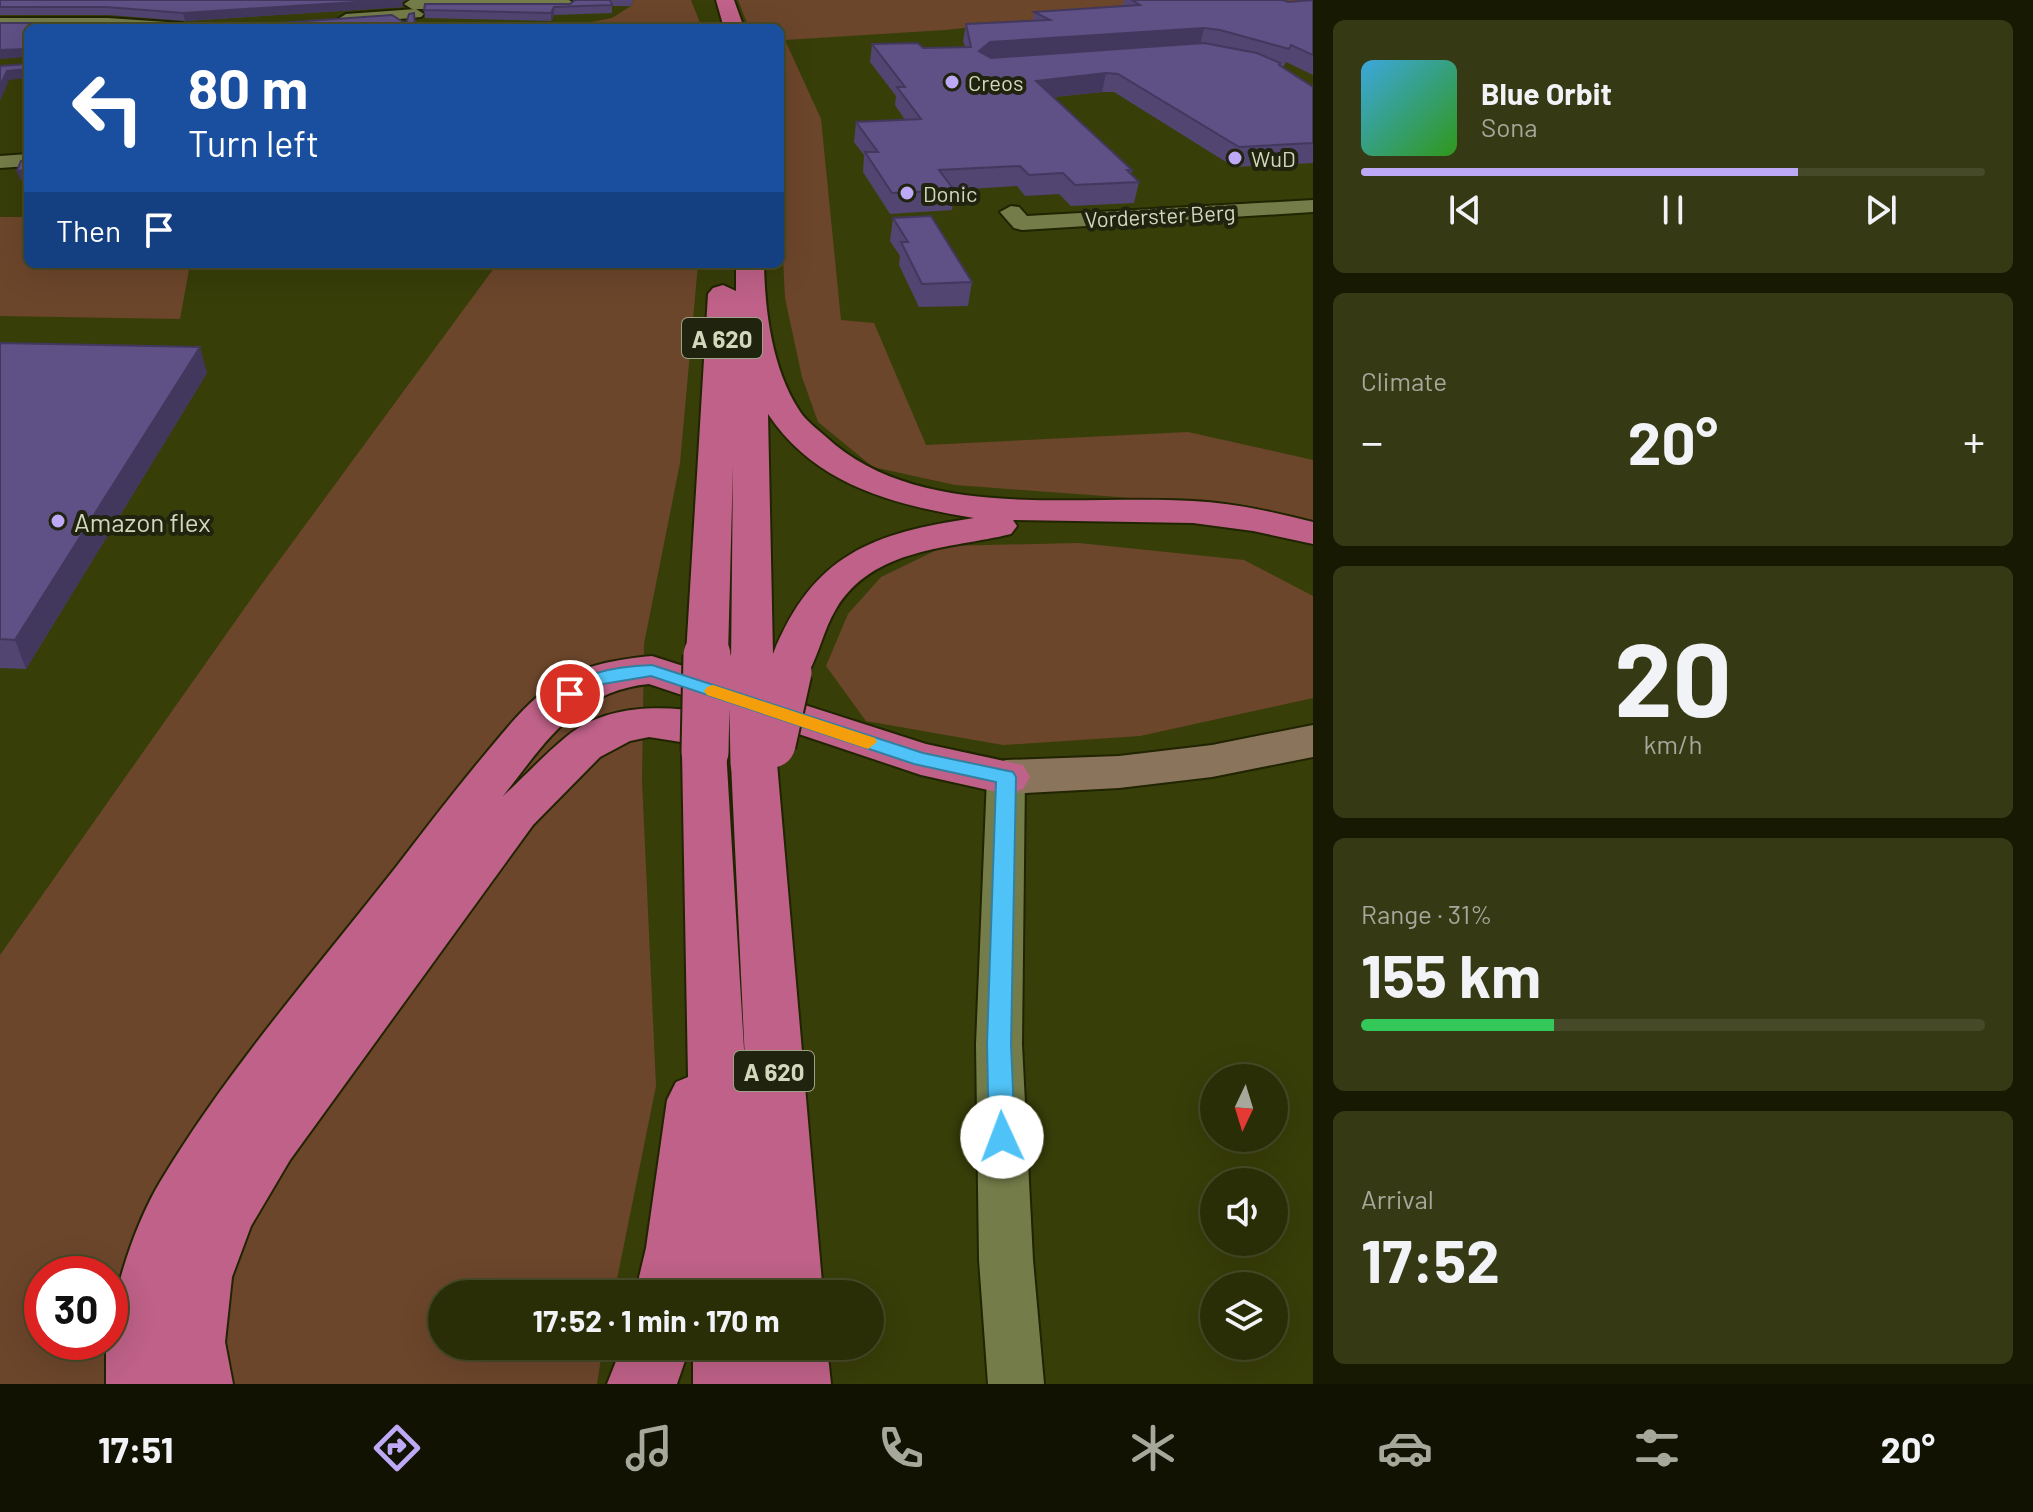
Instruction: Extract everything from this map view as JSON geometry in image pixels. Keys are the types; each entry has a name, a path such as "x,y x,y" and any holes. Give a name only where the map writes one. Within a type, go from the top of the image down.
{"highway":[{"path":"707,0 712,24"},
{"path":"725,0 733,24"},
{"name":"A 620","path":"723,268 705,752 725,1280"},
{"name":"A 620","path":"750,268 770,668 761,764 758,849 789,1280"},
{"path":"752,314 776,396 789,421 811,445 842,467 880,486 936,502 998,509 1195,513 1263,520 1313,533"},
{"path":"770,668 803,630 826,593 857,567 898,545 946,532 1007,525 1202,526 1256,534 1313,551"},
{"path":"141,1384 140,1344 154,1274 181,1205 232,1124 474,800 538,721 570,694 597,680 652,670 921,759 1006,777"},
{"path":"198,1384 191,1342 199,1277 225,1211 269,1141 516,813 584,746 618,728 649,722 664,723 923,770 1006,777"},
{"path":"671,1280 700,1079 713,943"},
{"path":"642,1384 651,1360"},
{"path":"727,1360 728,1384"},
{"path":"794,1360 796,1384"}],"street":[{"path":"325,20 573,2"},
{"path":"554,22 573,2"},
{"path":"108,23 137,9"},
{"path":"55,24 120,24"},
{"path":"2,25 24,25"},
{"path":"0,162 24,160"},
{"name":"Vorderster Berg","path":"1011,212 1022,223 1313,206"},
{"path":"1016,1384 1006,1260 999,1044 1006,777 1134,770 1212,761 1313,741"}],"shaded area":[{"path":"633,0 691,0 700,24 581,24 612,18 631,6"},
{"path":"738,0 1313,0 1313,3 1201,3 945,30 785,40 821,119 841,320 874,323 926,445 1188,432 1313,460 1313,520 1275,511 1213,504 955,485 873,467 818,422 802,377 785,298 784,24 747,24"},
{"path":"0,217 24,217 24,268 189,268 180,319 0,316"},
{"path":"494,268 698,268 680,463 644,644 642,781 656,1086 617,1280 428,1280 428,1360 601,1360 597,1384 0,1384 0,955 256,592"},
{"path":"1079,543 1244,560 1313,596 1313,698 1140,736 1003,745 866,721 826,666 848,614 881,577 945,546"}],"building":[{"path":"0,0 388,0 183,13 106,7 0,7"},
{"path":"575,0 610,0 612,5 554,7 551,13 424,10 425,4 570,4"},
{"path":"1132,0 1313,0 1313,55 1291,45 1289,49 1204,28 990,42 979,51 991,58 1204,43 1257,53 1280,63 1313,87 1313,143 1239,147 1118,74 1036,81 1132,170 1127,170 1139,182 1075,185 1063,173 1029,175 1020,166 939,170 954,190 892,193 865,152 878,152 856,122 921,119 897,87 905,87 872,44 918,43 923,48 971,47 966,24 1050,20 1034,12 1140,5"},
{"path":"414,13 415,24 406,24 409,14"},
{"path":"392,15 406,24 264,24"},
{"path":"0,23 74,23 24,24 24,49 0,50"},
{"path":"24,64 24,69 7,71 0,86 0,66"},
{"path":"24,160 24,170 17,171"},
{"path":"931,216 972,282 922,284 901,242 908,242 893,218"},
{"name":"Amazon flex","path":"0,343 200,347 15,640 0,639"}],"slow traffic":[{"path":"713,691 868,742"}],"place":[{"name":"Creos","path":"952,82"},
{"name":"WuD","path":"1235,158"},
{"name":"Donic","path":"907,193"},
{"name":"Amazon flex","path":"58,521"}],"route":[{"path":"570,694 597,680 652,670 921,759 1006,777 999,1044 1002,1137"}]}
